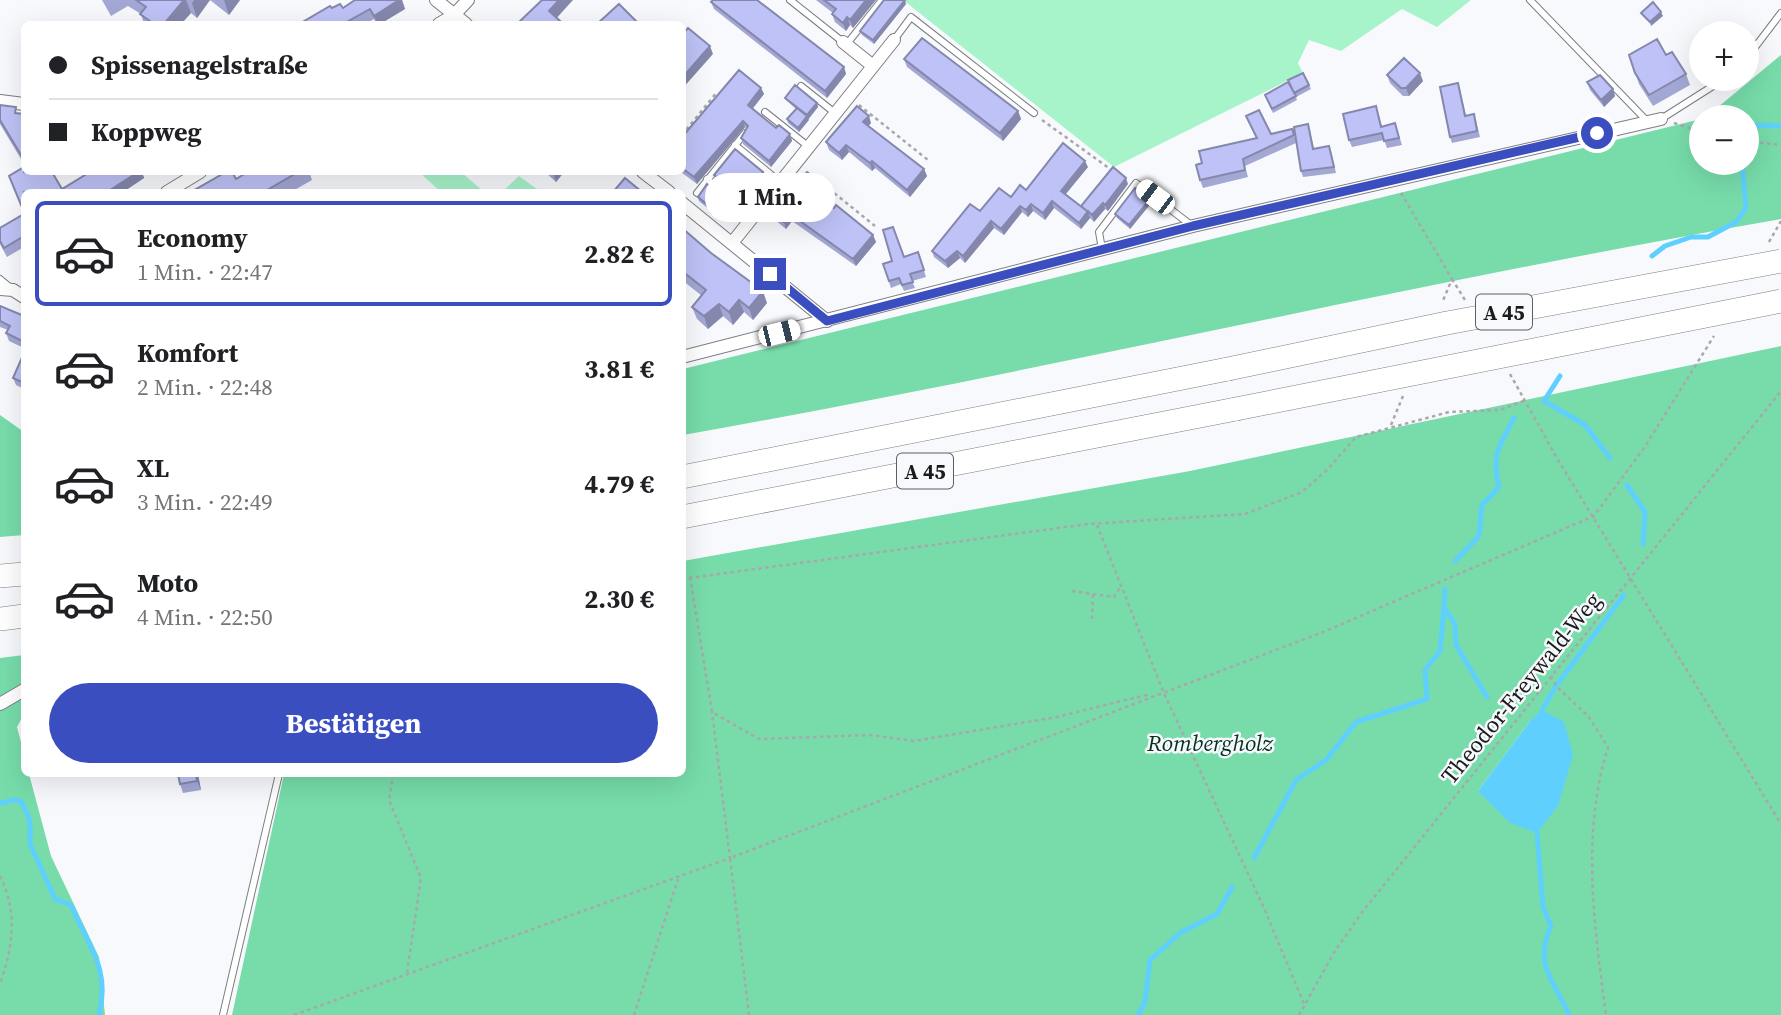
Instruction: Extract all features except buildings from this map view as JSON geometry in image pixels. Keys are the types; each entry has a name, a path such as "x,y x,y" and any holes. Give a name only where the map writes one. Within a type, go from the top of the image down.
{"highway":[{"name":"A 45","path":"686,476 1228,369 1774,252"},
{"name":"A 45","path":"686,516 1781,301"},
{"path":"0,576 21,574"},
{"path":"0,619 21,616"}],"street":[{"path":"436,0 462,21"},
{"path":"444,21 468,0"},
{"path":"732,243 798,164 894,40"},
{"path":"845,43 873,66"},
{"path":"0,101 21,104"},
{"path":"686,356 1102,248 1661,119"},
{"path":"172,189 195,175"},
{"path":"647,175 665,189"},
{"path":"686,206 827,321"},
{"path":"0,704 21,692"}],"lane":[{"path":"790,0 845,43 882,0"},
{"path":"1530,0 1648,122"},
{"path":"1759,42 1781,13"},
{"path":"894,40 911,17 1034,113"},
{"path":"801,86 837,114"},
{"path":"1661,119 1705,91"},
{"path":"765,112 810,148"},
{"path":"697,193 745,133"},
{"path":"735,145 782,183"},
{"path":"708,180 754,217"},
{"path":"1102,248 1098,232 1136,183 1193,226"},
{"path":"0,279 12,287"},
{"path":"223,1015 278,777"}],"path":[{"path":"686,130 717,92"},
{"path":"849,97 928,160"},
{"path":"1034,113 1111,171 1136,183"},
{"path":"1661,119 1689,128"},
{"path":"1759,142 1781,145"},
{"path":"798,164 875,226"},
{"path":"1392,179 1466,301"},
{"path":"1774,252 1781,221"},
{"path":"1442,303 1452,279"},
{"path":"296,1015 407,972 730,858 1323,632 1594,516 1644,448 1714,336"},
{"path":"1506,367 1558,460 1781,824"},
{"path":"1391,425 1406,388"},
{"name":"Theodor-Freywald-Weg","path":"1299,1015 1363,911 1781,391"},
{"path":"686,578 1097,524 1245,514 1302,492 1328,469 1356,437 1391,425 1449,412 1500,410 1526,400"},
{"path":"1097,524 1163,691 1264,908 1304,1004"},
{"path":"690,577 712,712 749,1015"},
{"path":"1072,591 1114,597 1121,586"},
{"path":"1092,619 1093,594"},
{"path":"1551,676 1556,686 1588,716 1608,747 1591,819 1595,933 1606,1015"},
{"path":"712,712 759,739 871,735 914,741 1057,717 1163,691"},
{"path":"393,777 389,800 421,878 407,972"},
{"path":"0,876 12,912 10,952 0,985"},
{"path":"634,1015 679,877"}],"green space":[{"path":"903,0 1471,0 1437,27 1402,9 1341,51 1309,40 1298,63 1303,73 1114,167"},
{"path":"1781,55 1781,219 1643,244 958,383 686,434 686,368 1689,122 1689,175 1759,175 1759,105 1721,105 1737,91 1759,91 1759,73"},
{"path":"422,175 464,175 481,189 438,189"},
{"path":"519,176 537,189 505,189"},
{"name":"Rombergholz","path":"1781,346 1781,1015 232,1015 283,777 686,777 686,560 1190,471","holes":["1530,721 1573,755 1478,791"]},
{"path":"0,415 21,430 21,535 0,537"},
{"path":"21,655 21,720 17,727 21,742 21,777 30,777 51,856 99,957 105,1015 0,1015 0,658"}],"water":[{"path":"1542,710 1564,722 1573,755 1558,806 1537,833 1510,823 1478,791 1530,721"}],"waterway":[{"path":"1759,125 1781,126"},
{"path":"1652,256 1665,246 1691,237 1708,237 1736,222 1746,208 1743,175"},
{"path":"1560,376 1544,401 1585,425 1610,458"},
{"path":"1455,561 1479,536 1482,505 1499,487 1496,466 1498,451 1514,418"},
{"path":"1627,485 1645,512 1643,544"},
{"path":"1445,589 1444,607 1455,624 1456,645 1487,697"},
{"path":"1542,710 1556,686 1624,595"},
{"path":"1254,858 1296,780 1326,760 1356,722 1427,699 1425,670 1440,651 1444,607"},
{"path":"0,803 15,800 22,802 30,821 30,844 55,899 71,905 96,957 102,983 99,1015"},
{"path":"1537,833 1543,907 1551,926 1544,952 1545,963 1569,1015"},
{"path":"1138,1015 1145,1002 1150,960 1180,933 1217,914 1232,887"}],"route":[{"path":"770,274 827,321 1102,248 1597,133"}]}
